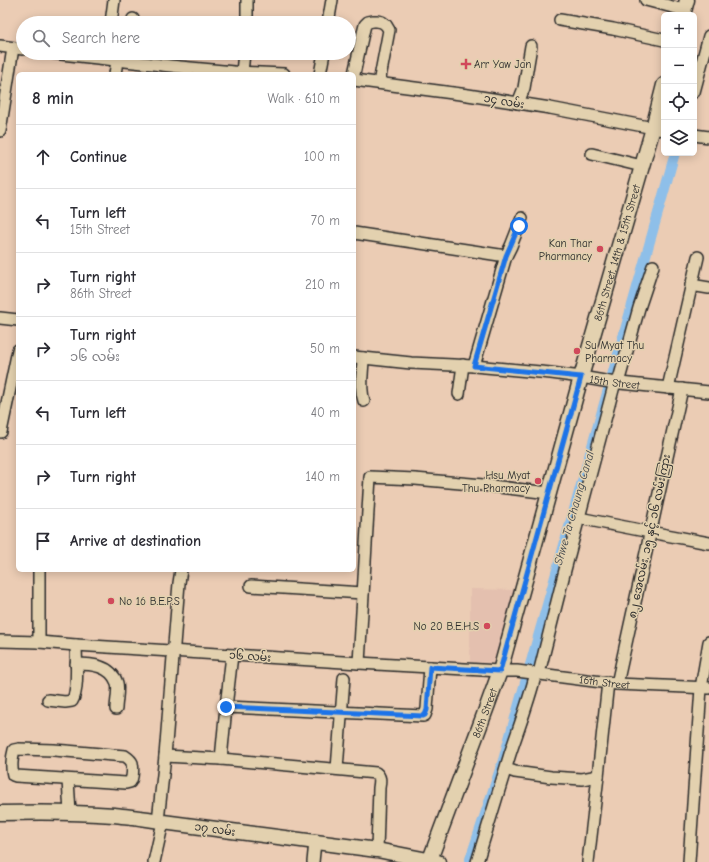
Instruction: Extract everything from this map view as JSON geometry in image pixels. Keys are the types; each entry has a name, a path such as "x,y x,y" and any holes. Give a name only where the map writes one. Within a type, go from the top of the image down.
{"street":[{"path":"112,16 114,0"},
{"path":"247,0 247,16"},
{"path":"329,16 332,0"},
{"path":"646,0 684,8"},
{"path":"560,20 661,39"},
{"path":"354,72 366,25 368,22 373,21 382,22 389,30 378,83"},
{"path":"696,84 709,36"},
{"path":"0,46 16,49"},
{"path":"518,103 524,88 531,46"},
{"path":"0,131 16,58"},
{"path":"115,72 117,60"},
{"path":"134,60 237,72 241,60"},
{"path":"320,72 323,60"},
{"name":"၁၄ လမ်း","path":"356,80 468,94 658,129"},
{"name":"86th Street, 14th & 15th Street","path":"581,377 642,166 658,129 661,107"},
{"path":"697,135 709,137"},
{"path":"592,154 642,166"},
{"path":"474,366 506,256 522,218"},
{"path":"356,233 506,256"},
{"path":"668,388 698,257"},
{"path":"477,862 532,691 614,382 653,266"},
{"path":"691,285 709,288"},
{"path":"0,318 16,320"},
{"path":"358,357 364,401"},
{"name":"15th Street","path":"358,357 411,363 474,366 709,392"},
{"path":"1,432 16,360"},
{"path":"459,394 463,365"},
{"name":"86th Street","path":"432,861 500,671 581,377"},
{"name":"၈၂ အေလမ်း, ၁၅ နှင့် ၁၆ လမ်းကြား","path":"588,862 598,776 612,683 650,532 682,389"},
{"path":"359,663 370,477 483,485 549,493"},
{"path":"579,518 709,543"},
{"path":"39,572 39,642"},
{"path":"154,862 161,821 181,572"},
{"path":"251,586 363,593"},
{"name":"၁၆ လမ်း","path":"0,641 39,642 500,671"},
{"path":"689,862 709,642"},
{"path":"48,700 65,702 72,701 74,698 76,691 76,645"},
{"path":"221,758 232,655"},
{"path":"76,664 94,665 112,674 117,684 116,709"},
{"path":"226,707 423,716 427,710 430,667"},
{"name":"16th Street","path":"500,671 518,671 612,683 705,688"},
{"path":"336,769 344,678"},
{"path":"14,750 54,750 125,756 132,762 132,779 130,782 68,780 13,775 14,750"},
{"path":"165,756 221,758 376,773 381,780 379,788 377,850"},
{"path":"506,769 551,777 582,779 598,776"},
{"path":"68,780 70,813"},
{"name":"၁၇ လမ်း","path":"0,813 70,813 134,817 377,850 432,861"},
{"path":"313,862 315,842"}],"shaded area":[{"name":"No 20 B.E.H.S","path":"470,589 515,590 494,663 470,662"}],"waterway":[{"name":"Shwe Ta Chaung Canal","path":"469,862 503,760 674,156"}],"place":[{"name":"Arr Yaw Jan","path":"466,64"},
{"name":"Kan Thar Pharmancy","path":"600,249"},
{"name":"Su Myat Thu Pharmacy","path":"577,351"},
{"name":"Hsu Myat Thu Pharmacy","path":"538,481"},
{"name":"No 16 B.E.P.S","path":"111,601"},
{"name":"No 20 B.E.H.S","path":"487,626"}],"route":[{"path":"226,707 423,716 427,710 430,667 500,671 581,377 474,366 506,256 519,226"}]}
